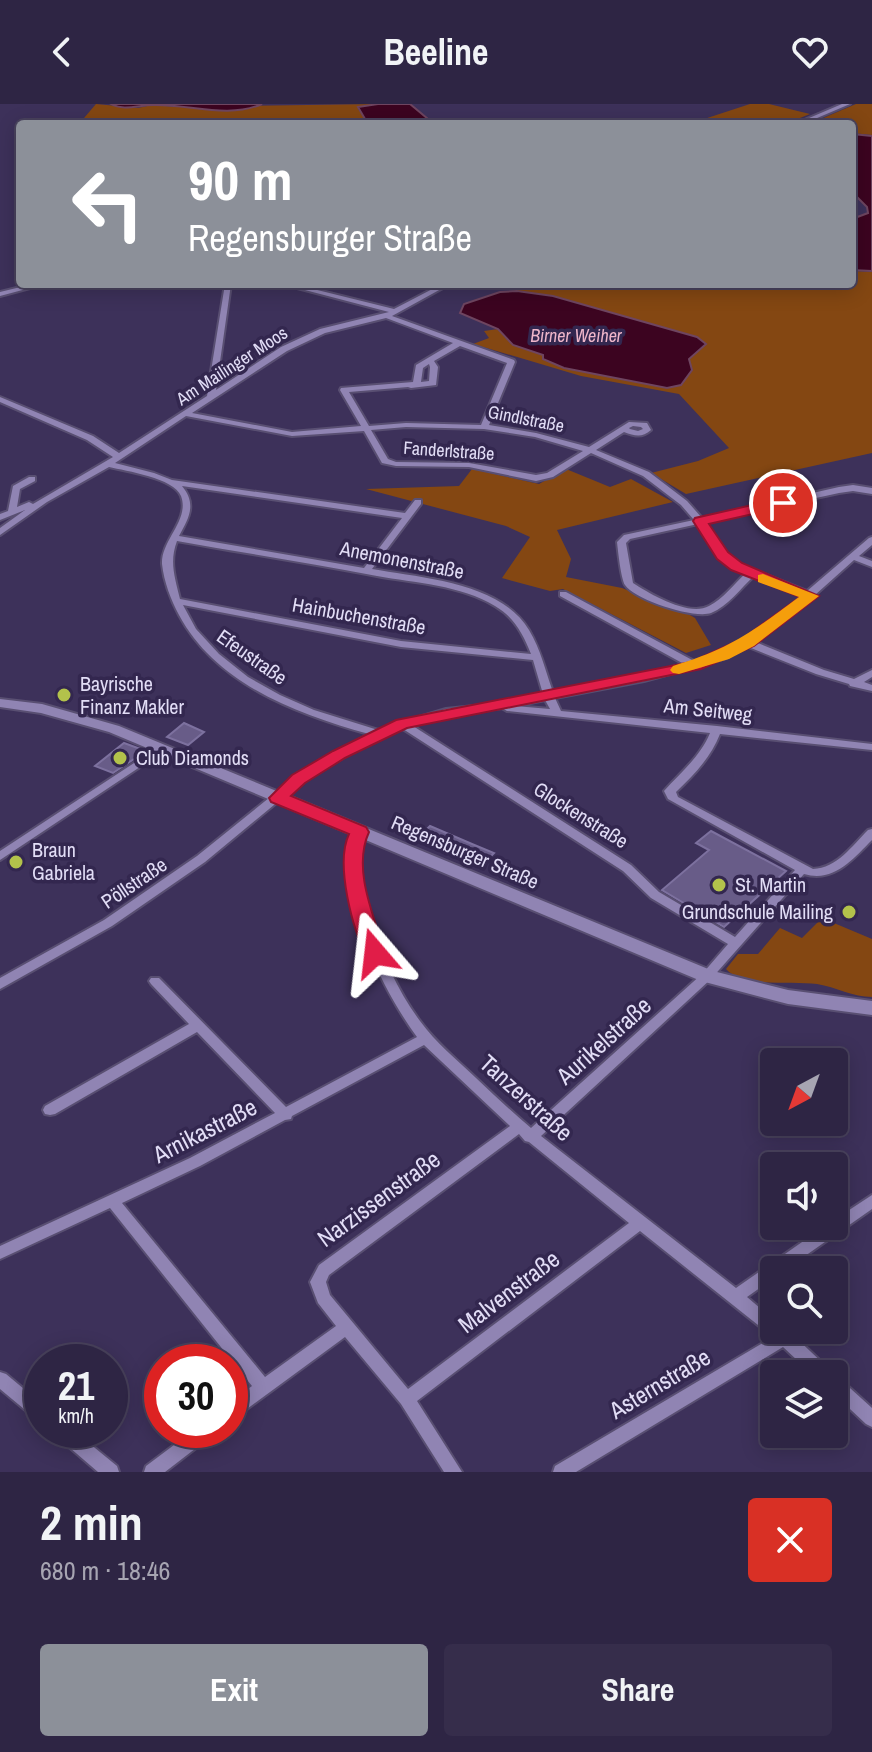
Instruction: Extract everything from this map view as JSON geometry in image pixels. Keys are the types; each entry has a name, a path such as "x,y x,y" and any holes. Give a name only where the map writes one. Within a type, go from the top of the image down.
{"street":[{"path":"808,120 847,104"},
{"path":"0,294 25,288"},
{"path":"211,397 227,288"},
{"path":"299,288 390,313 459,343 507,357 511,362 484,427"},
{"name":"Am Mailinger Moos","path":"0,531 44,500 108,464 310,336 390,313 436,288"},
{"path":"409,386 418,381 419,367 459,343"},
{"path":"364,427 344,390 433,383 434,367 430,360"},
{"path":"1,401 90,438 119,457"},
{"name":"Gindlstraße","path":"186,414 292,434 406,425 484,427 536,435 590,450 646,474 684,503 722,555 751,574 811,596"},
{"name":"Fanderlstraße","path":"364,427 381,457 389,463 469,465 530,478 550,475 590,450"},
{"path":"590,450 624,429"},
{"path":"108,464 173,482 407,516"},
{"path":"12,512 16,488 32,479"},
{"name":"Efeustraße","path":"173,482 185,492 187,505 167,560 175,601 198,640 251,682 312,715 378,733"},
{"path":"751,574 709,610 700,613 663,602 629,584 621,542 627,537 839,490 853,488 872,491"},
{"name":"Am Mailinger Moos","path":"0,517 44,500"},
{"path":"366,571 418,502"},
{"name":"Anemonenstraße","path":"173,538 457,588 500,605 516,619 538,658 548,696 556,711"},
{"path":"493,707 696,666 748,643 811,596 872,540"},
{"path":"855,557 872,564"},
{"path":"563,594 696,666"},
{"name":"Hainbuchenstraße","path":"175,601 401,644 538,658"},
{"path":"748,643 872,688"},
{"path":"854,684 872,673"},
{"name":"Regensburger Straße","path":"0,703 88,721 707,976 749,989 809,1001 872,1008"},
{"name":"Pöllstraße","path":"0,984 108,923 201,859 299,779 378,733 402,723 446,712 493,707"},
{"name":"Am Seitweg","path":"493,707 556,711 872,747"},
{"name":"Glockenstraße","path":"402,723 627,868 655,895 736,943"},
{"path":"717,729 690,773 670,791 674,799 814,875 825,875 872,833"},
{"path":"0,856 160,749"},
{"name":"Tanzerstraße","path":"359,832 352,848 356,889 375,953 402,1003 426,1038 524,1132 760,1317"},
{"name":"Aurikelstraße","path":"524,1132 624,1054 707,976 802,869"},
{"path":"155,981 286,1115"},
{"path":"50,1110 198,1025"},
{"name":"Arnikastraße","path":"0,1253 113,1202 286,1115 426,1038"},
{"name":"Narzissenstraße","path":"346,1327 323,1298 318,1282 324,1270 524,1132"},
{"path":"736,1296 872,1201"},
{"path":"113,1202 263,1387"},
{"name":"Malvenstraße","path":"407,1399 640,1223"},
{"path":"248,1398 346,1327 407,1399 454,1472"},
{"name":"Asternstraße","path":"561,1472 760,1344"},
{"name":"Tanzerstraße","path":"791,1344 808,1360"},
{"path":"0,1379 24,1399"},
{"path":"848,1397 872,1419"},
{"path":"82,1448 111,1472"},
{"path":"152,1472 183,1448"}],"shaded area":[{"path":"96,104 138,108 152,105 378,104 358,109 366,119 363,120 84,118"},
{"path":"750,104 769,104 810,114 795,120 701,120"},
{"path":"856,104 872,104 872,135 856,133 856,120 818,120"},
{"path":"856,271 872,272 872,453 686,494 651,473 698,461 729,448 679,394 581,376 473,344 489,338 484,331 498,329 513,345 538,351 564,368 667,388 681,385 697,337 553,296 511,288 856,288"},
{"path":"472,469 539,484 566,469 610,487 631,479 673,502 557,530 571,559 566,577 622,588 690,615 711,645 686,653 563,589 550,591 502,578 530,537 506,526 366,489 459,486"},
{"path":"822,918 872,939 872,997 817,984 744,979 726,969 738,954 758,954 780,928 802,938"}],"water":[{"path":"111,104 262,104 222,111 167,105 121,107"},
{"path":"410,104 429,120 362,120 365,119 358,107"},
{"path":"856,134 872,136 872,271 856,270 856,218 868,213 867,207 856,196"},
{"name":"Birner Weiher","path":"500,292 553,296 697,337 706,344 689,359 692,370 681,385 667,388 564,368 543,359 543,355 513,345 498,329 460,313 464,304"}],"building":[{"path":"184,723 204,732 188,745 167,737"},
{"name":"Club Diamonds","path":"124,743 146,751 113,773 95,766"},
{"path":"430,826 494,853 481,866 417,839"},
{"name":"St. Martin","path":"711,831 786,871 724,927 662,890 709,850 696,843"}],"slow traffic":[{"path":"679,670 723,656 748,643 811,596 763,578"}],"place":[{"name":"Bayrische Finanz Makler","path":"64,695"},
{"name":"Club Diamonds","path":"120,758"},
{"name":"Braun Gabriela","path":"16,862"},
{"name":"St. Martin","path":"719,885"},
{"name":"Grundschule Mailing","path":"849,912"}],"route":[{"path":"375,953 356,889 352,848 359,832 278,798 299,779 339,754 402,723 446,712 493,707 696,666 748,643 811,596 736,566 722,555 700,521 783,503"}]}
